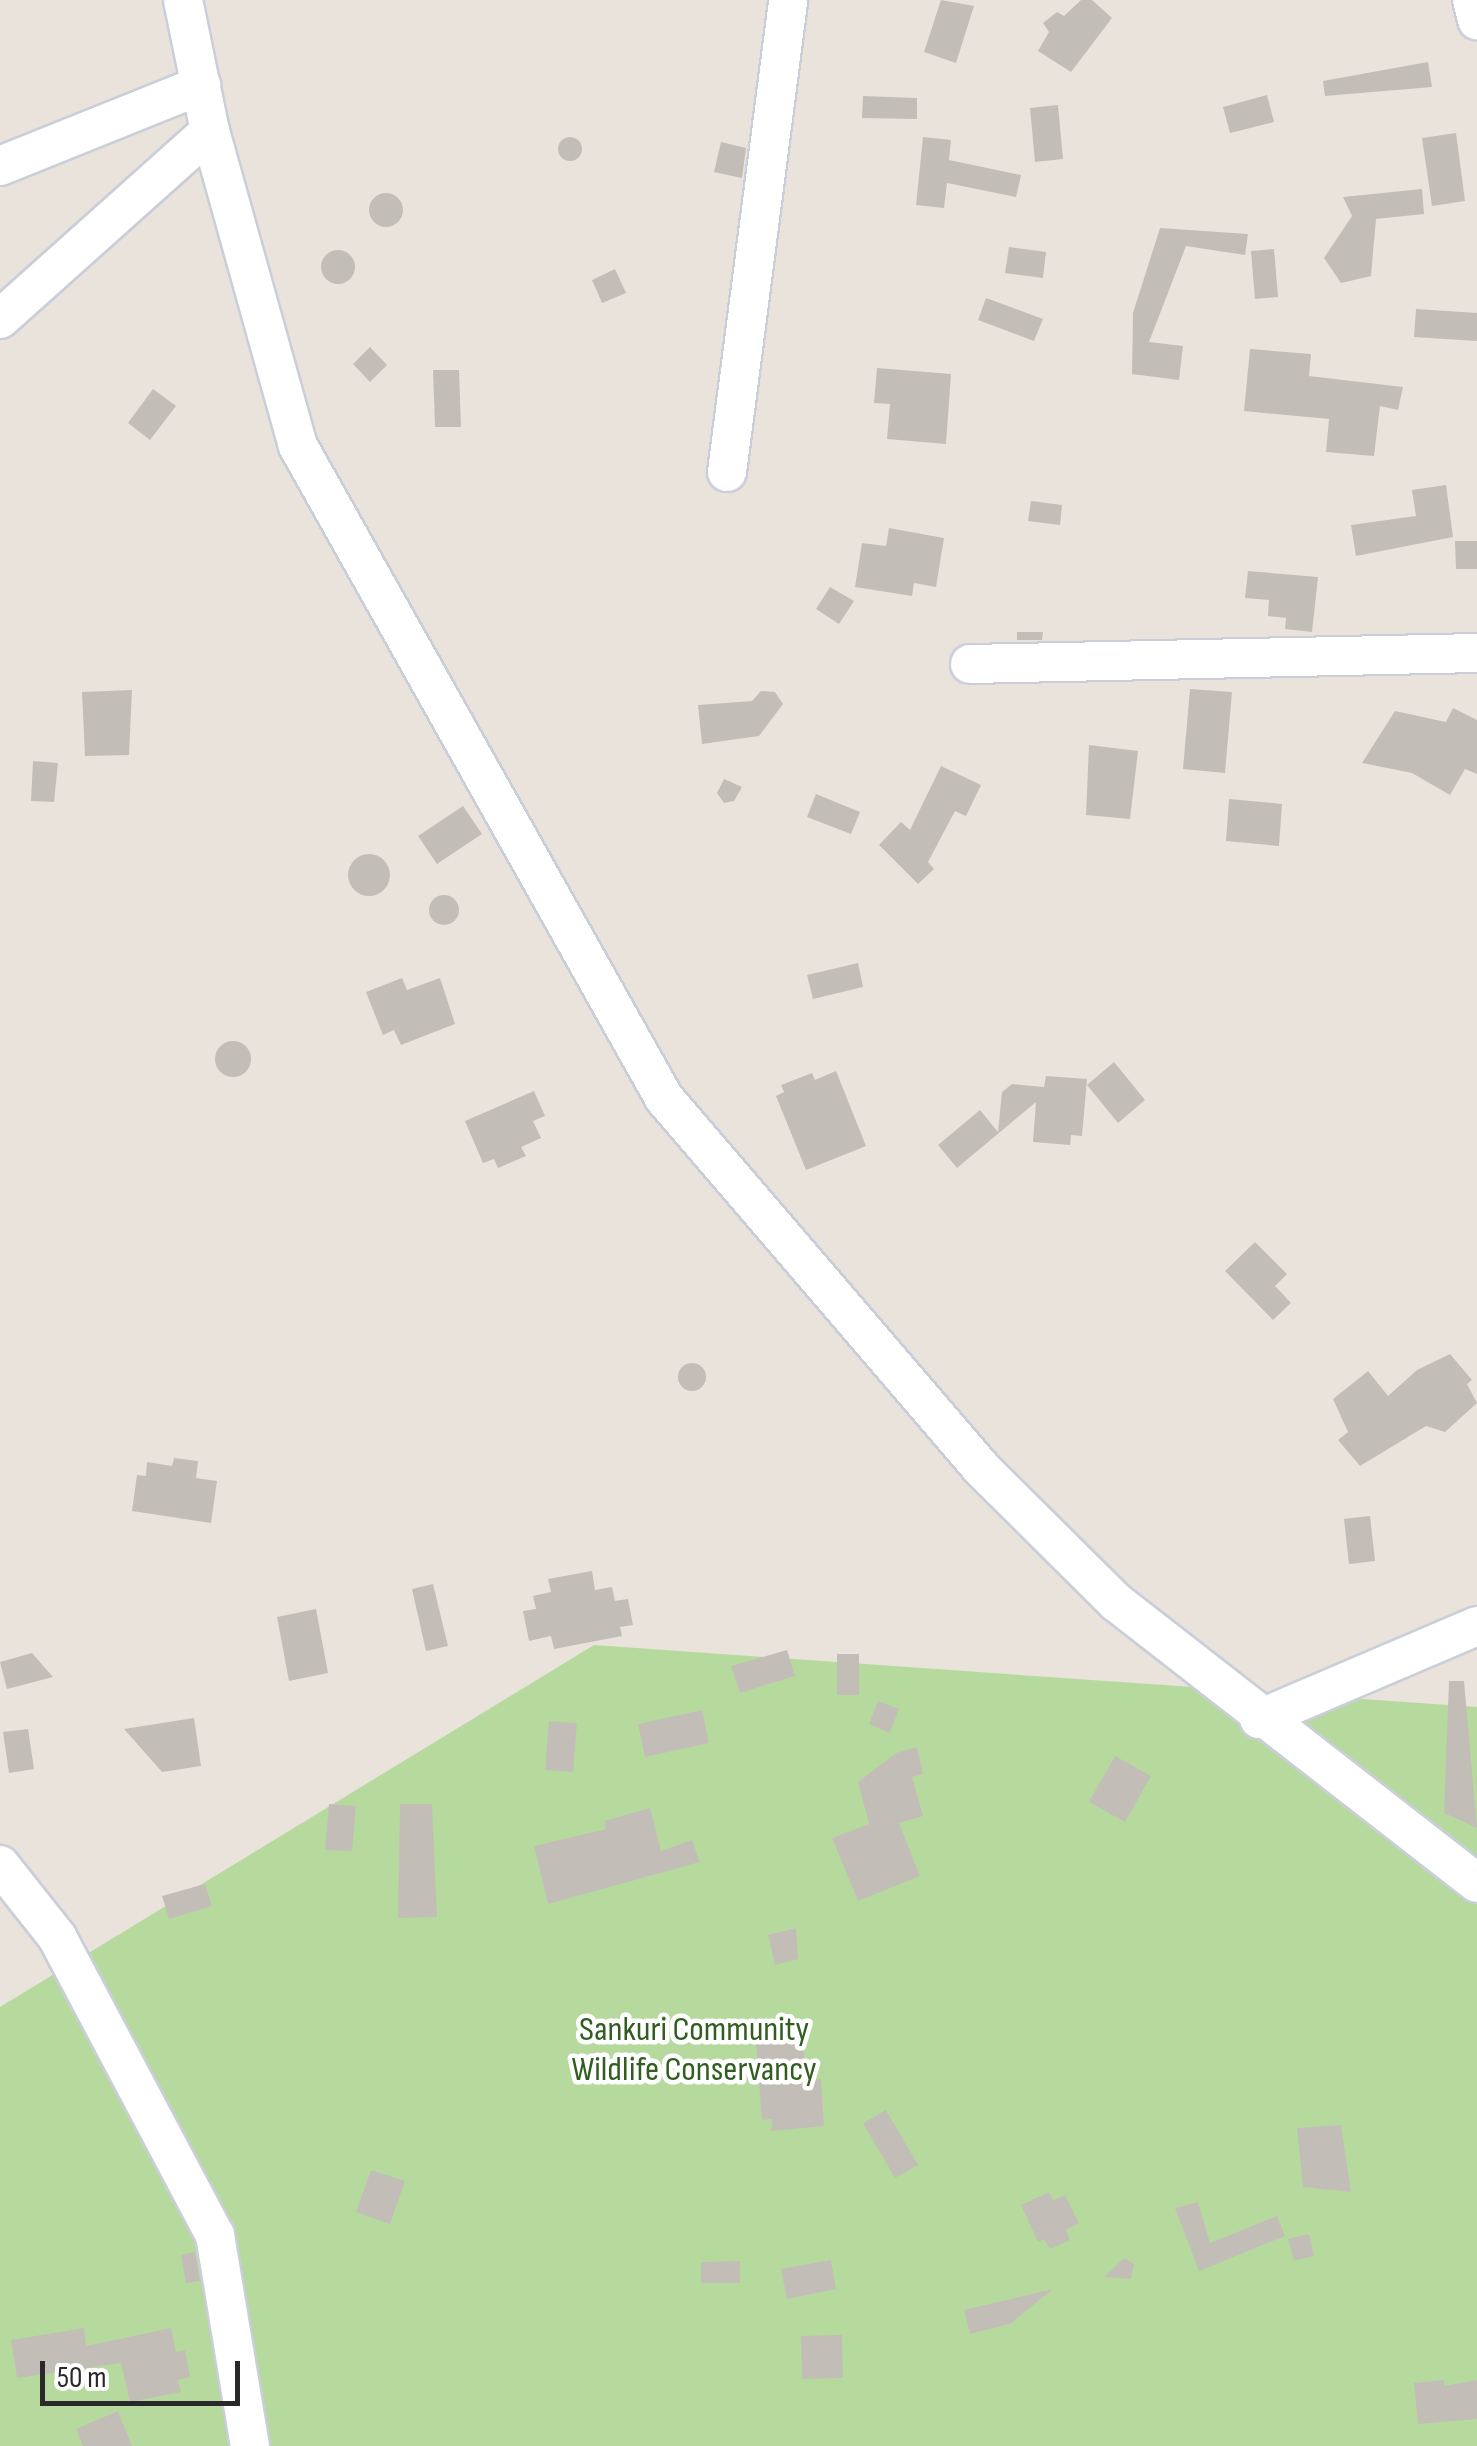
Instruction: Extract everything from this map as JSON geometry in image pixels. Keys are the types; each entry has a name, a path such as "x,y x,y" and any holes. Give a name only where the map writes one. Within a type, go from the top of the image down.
{"street":[{"path":"184,0 210,131 298,446 664,1098 980,1467 1116,1602 1259,1720 1477,1883"},
{"path":"727,472 788,0"},
{"path":"1472,0 1477,20"},
{"path":"0,166 200,85"},
{"path":"0,319 210,131"},
{"path":"970,664 1477,653"},
{"path":"1259,1720 1477,1626"},
{"path":"0,1865 57,1937 215,2235 250,2446"}],"green space":[{"name":"Sankuri Community Wildlife Conservancy","path":"594,1645 1477,1707 1477,2446 0,2446 0,2007"}],"building":[{"path":"941,0 974,6 956,63 924,52"},
{"path":"1081,0 1092,0 1112,18 1071,72 1038,51 1049,32 1043,23 1057,12 1064,16"},
{"path":"1428,62 1432,87 1325,96 1323,81"},
{"path":"1267,95 1274,122 1230,133 1223,107"},
{"path":"863,96 917,98 917,119 862,118"},
{"path":"1058,105 1063,159 1035,162 1030,108"},
{"path":"1456,133 1465,201 1432,206 1422,138"},
{"path":"570,137 582,149 570,161 558,149"},
{"path":"923,137 951,140 949,160 1021,175 1016,197 947,183 944,208 916,205"},
{"path":"721,142 746,148 742,178 714,172"},
{"path":"1422,189 1424,214 1376,219 1371,276 1341,283 1324,258 1352,216 1343,197"},
{"path":"386,193 398,198 403,210 398,222 386,227 374,222 369,210 374,198"},
{"path":"1160,228 1248,234 1245,255 1186,246 1149,342 1183,346 1179,380 1132,374 1133,313"},
{"path":"1009,247 1046,252 1043,278 1005,273"},
{"path":"1274,249 1278,297 1255,299 1251,251"},
{"path":"338,250 350,255 355,267 350,279 338,284 326,279 321,267 326,255"},
{"path":"615,269 626,293 602,303 592,280"},
{"path":"986,298 1043,319 1034,341 978,320"},
{"path":"1416,309 1477,313 1477,341 1414,337"},
{"path":"370,347 387,365 370,382 353,364"},
{"path":"1250,349 1311,354 1309,376 1403,387 1398,410 1380,406 1374,456 1326,452 1329,419 1244,411"},
{"path":"877,368 951,374 946,444 887,439 890,404 874,403"},
{"path":"433,370 459,370 461,427 435,427"},
{"path":"153,389 176,406 150,440 128,423"},
{"path":"1446,485 1453,537 1356,556 1351,525 1416,516 1412,490"},
{"path":"1031,501 1062,505 1060,525 1028,521"},
{"path":"889,528 944,538 936,587 914,583 912,596 855,587 862,543 886,546"},
{"path":"1455,541 1477,541 1477,569 1456,569"},
{"path":"1248,571 1318,577 1312,632 1285,629 1286,618 1268,616 1269,600 1245,598"},
{"path":"830,587 854,601 839,624 816,609"},
{"path":"1017,632 1043,632 1042,640 1017,640"},
{"path":"1190,689 1232,692 1225,773 1183,769"},
{"path":"132,690 129,755 85,756 82,692"},
{"path":"761,691 775,692 783,704 759,736 702,744 698,705 752,701"},
{"path":"1453,708 1477,720 1477,774 1465,769 1450,795 1412,773 1362,763 1395,711 1446,722"},
{"path":"1089,745 1138,751 1130,819 1086,815"},
{"path":"33,761 58,763 54,802 31,801"},
{"path":"941,766 981,785 966,816 955,811 928,862 934,869 918,884 879,845 901,822 910,830"},
{"path":"724,779 742,787 734,801 724,803 717,793"},
{"path":"816,794 860,812 851,834 807,817"},
{"path":"1229,799 1282,804 1279,846 1226,841"},
{"path":"463,806 482,834 437,864 418,836"},
{"path":"369,854 384,860 390,875 384,890 369,896 354,890 348,875 354,860"},
{"path":"444,895 455,899 459,910 455,921 444,925 433,921 429,910 433,899"},
{"path":"858,963 863,987 813,999 807,975"},
{"path":"402,978 407,990 440,978 455,1024 401,1045 394,1030 383,1035 366,992"},
{"path":"233,1041 246,1046 251,1059 246,1072 233,1077 220,1072 215,1059 220,1046"},
{"path":"1114,1062 1145,1100 1118,1123 1087,1085"},
{"path":"836,1071 866,1146 806,1170 776,1096 784,1092 781,1085 812,1073 815,1080"},
{"path":"1046,1076 1087,1079 1082,1136 1071,1135 1070,1145 1033,1142 1036,1102 957,1168 938,1145 980,1110 998,1132 1002,1092 1012,1084 1044,1087"},
{"path":"534,1091 545,1116 533,1121 541,1138 521,1147 526,1156 498,1168 494,1159 483,1163 465,1121"},
{"path":"1255,1242 1287,1274 1275,1286 1291,1303 1273,1320 1225,1271"},
{"path":"1450,1354 1472,1380 1467,1384 1477,1403 1445,1432 1426,1426 1360,1466 1338,1440 1348,1432 1333,1399 1368,1371 1388,1396 1417,1370"},
{"path":"692,1363 702,1367 706,1377 702,1387 692,1391 682,1387 678,1377 682,1367"},
{"path":"174,1458 198,1461 196,1478 217,1481 211,1523 132,1511 137,1475 146,1476 147,1462 172,1466"},
{"path":"1370,1516 1375,1561 1349,1564 1344,1519"},
{"path":"592,1571 595,1590 612,1587 615,1601 628,1599 633,1625 620,1627 622,1636 554,1649 551,1636 529,1641 523,1611 536,1609 533,1596 551,1592 548,1579"},
{"path":"433,1584 448,1646 426,1651 412,1589"},
{"path":"316,1609 328,1673 289,1681 277,1617"},
{"path":"787,1650 795,1676 740,1693 731,1666"},
{"path":"32,1653 53,1677 7,1689 0,1662"},
{"path":"837,1654 859,1654 859,1695 837,1695"},
{"path":"1449,1681 1464,1681 1477,1828 1444,1813"},
{"path":"878,1701 899,1709 890,1733 869,1724"},
{"path":"702,1710 709,1743 645,1757 638,1724"},
{"path":"194,1718 201,1766 162,1772 124,1729"},
{"path":"549,1721 577,1723 573,1772 545,1770"},
{"path":"28,1729 34,1769 9,1773 3,1732"},
{"path":"917,1747 923,1774 912,1777 923,1816 899,1823 920,1876 858,1901 832,1838 869,1824 858,1782 896,1753"},
{"path":"1115,1756 1151,1776 1125,1822 1089,1802"},
{"path":"329,1804 356,1806 352,1851 325,1850"},
{"path":"400,1804 432,1804 437,1917 398,1918"},
{"path":"650,1808 661,1851 692,1840 700,1862 548,1904 534,1846 606,1829 604,1821"},
{"path":"205,1884 212,1906 169,1919 162,1896"},
{"path":"796,1928 798,1959 775,1965 768,1935"},
{"path":"802,2025 806,2080 821,2079 824,2126 771,2131 772,2119 762,2120 755,2031"},
{"path":"886,2110 918,2165 895,2178 863,2123"},
{"path":"1341,2125 1351,2192 1303,2187 1297,2128"},
{"path":"371,2170 405,2181 390,2224 356,2212"},
{"path":"1049,2192 1053,2200 1065,2195 1079,2223 1066,2230 1070,2240 1050,2249 1044,2239 1038,2242 1021,2205"},
{"path":"1198,2202 1210,2243 1277,2216 1285,2236 1199,2271 1175,2208"},
{"path":"1309,2234 1314,2256 1294,2261 1288,2239"},
{"path":"195,2252 200,2281 186,2283 181,2255"},
{"path":"1124,2258 1134,2264 1131,2279 1104,2277"},
{"path":"831,2260 836,2289 787,2299 781,2269"},
{"path":"740,2261 740,2283 701,2283 701,2262"},
{"path":"1053,2289 1010,2324 970,2334 964,2310"},
{"path":"84,2328 86,2346 171,2328 176,2352 185,2350 190,2377 178,2380 181,2392 130,2402 121,2363 17,2378 11,2340"},
{"path":"842,2335 843,2378 802,2379 801,2336"},
{"path":"1444,2380 1444,2386 1477,2380 1477,2419 1418,2424 1414,2383"},
{"path":"118,2411 132,2446 83,2446 76,2429"}]}
